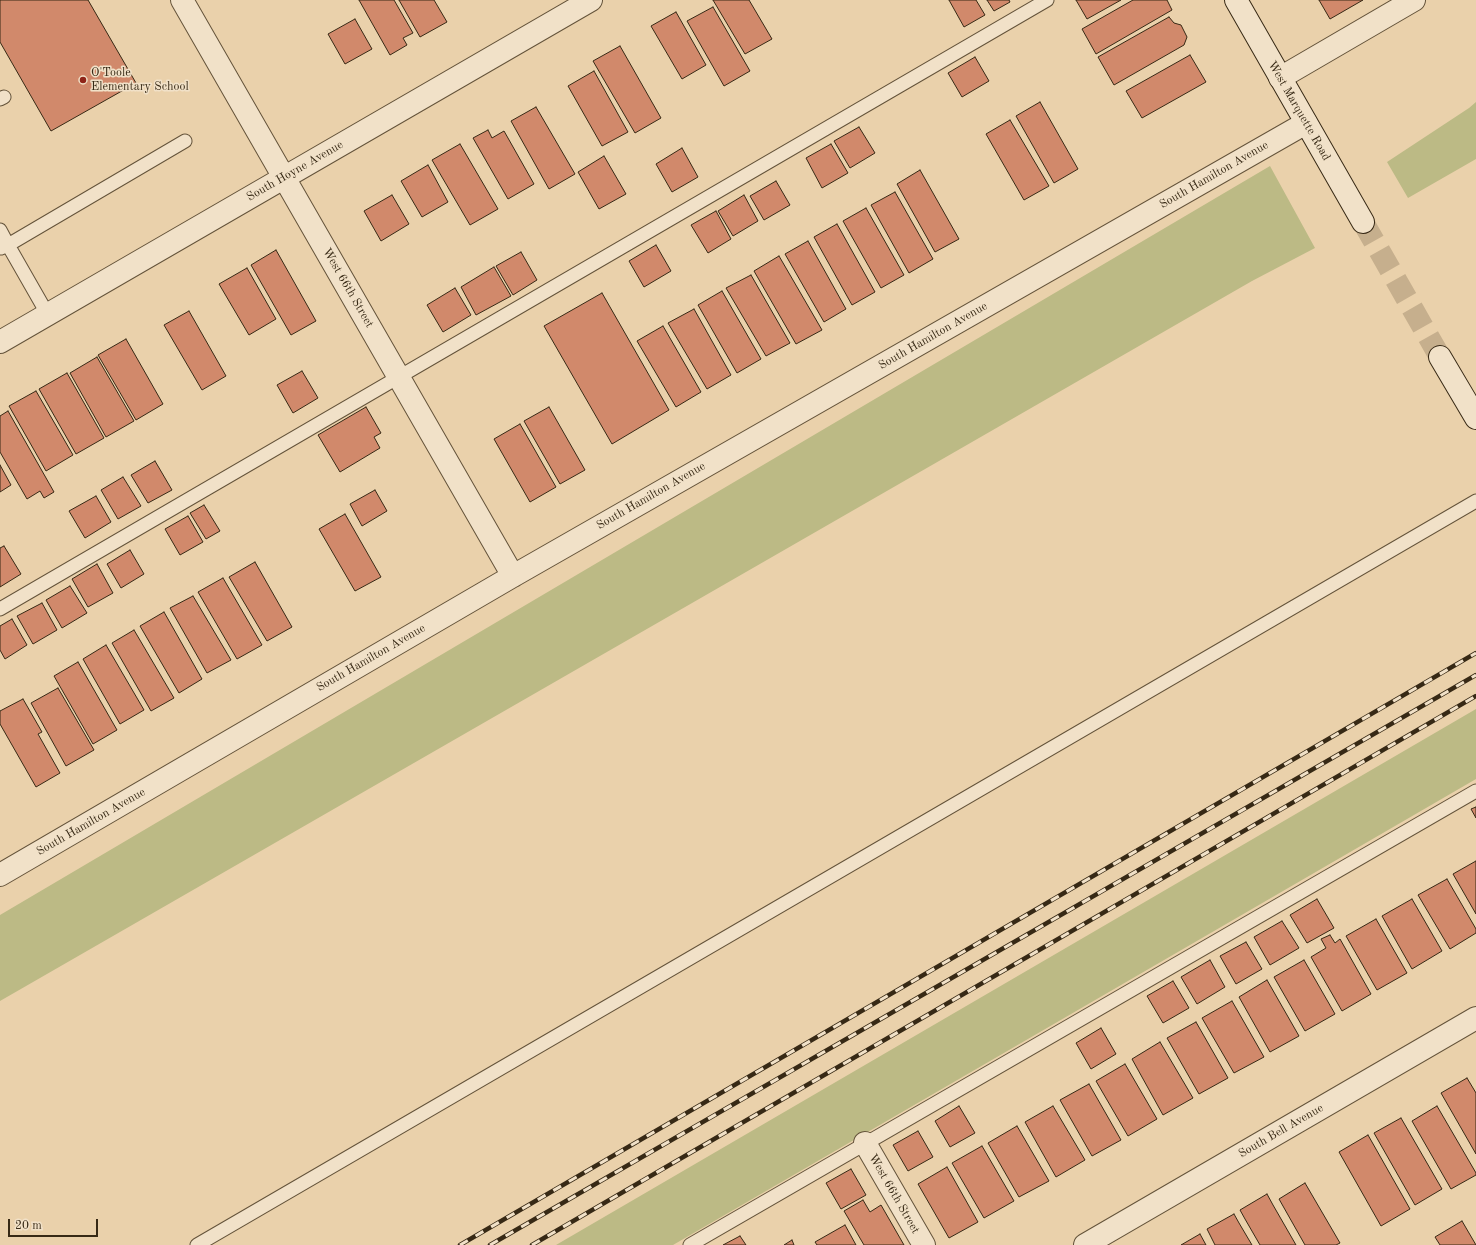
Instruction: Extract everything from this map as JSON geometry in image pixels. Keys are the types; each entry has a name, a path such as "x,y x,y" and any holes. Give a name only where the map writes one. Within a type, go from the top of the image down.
{"street":[{"name":"West 66th Street","path":"182,0 512,576"},
{"name":"South Hoyne Avenue","path":"0,342 591,0"},
{"name":"West Marquette Road","path":"1236,0 1363,222"},
{"path":"1280,78 1414,0"},
{"name":"South Hamilton Avenue","path":"0,875 512,576 1306,123"},
{"path":"1440,357 1476,418"},
{"name":"South Bell Avenue","path":"1085,1245 1476,1018"},
{"name":"West 66th Street","path":"865,1143 924,1245"}],"lane":[{"path":"0,609 1047,0"},
{"path":"4,247 184,141"},
{"path":"0,230 4,247 48,314"},
{"path":"197,1245 1476,501"},
{"path":"690,1245 1476,790"}],"shaded area":[{"path":"1476,102 1476,159 1408,198 1387,162"},
{"path":"1270,166 1315,248 1252,281 0,1001 0,915"},
{"path":"1476,709 1476,779 673,1245 556,1245"}],"building":[{"path":"0,0 88,0 136,83 51,131 0,42"},
{"path":"359,0 394,0 413,33 403,38 407,45 390,55"},
{"path":"399,0 434,0 447,22 420,37"},
{"path":"713,0 749,0 772,39 745,54"},
{"path":"949,0 976,0 985,15 964,27"},
{"path":"987,0 1009,0 1010,2 994,11"},
{"path":"1076,0 1121,0 1087,19"},
{"path":"1133,0 1167,0 1172,10 1096,54 1082,29"},
{"path":"1319,0 1363,0 1330,19"},
{"path":"713,7 750,71 724,86 687,21"},
{"path":"676,12 706,65 682,79 651,26"},
{"path":"1169,17 1174,23 1181,25 1187,37 1184,45 1114,85 1098,57"},
{"path":"355,19 372,49 345,64 328,34"},
{"path":"620,46 661,118 635,133 593,61"},
{"path":"1190,55 1206,82 1142,118 1126,91"},
{"path":"975,57 989,81 962,97 948,73"},
{"path":"594,71 628,132 602,146 568,86"},
{"path":"1040,102 1078,169 1054,183 1016,116"},
{"path":"536,107 575,174 549,189 511,121"},
{"path":"1010,120 1049,186 1024,200 986,134"},
{"path":"859,127 875,153 850,168 834,141"},
{"path":"488,130 492,138 504,131 534,184 508,199 473,138"},
{"path":"460,144 498,209 470,225 432,160"},
{"path":"831,144 848,173 822,188 806,158"},
{"path":"682,148 698,177 672,192 656,164"},
{"path":"604,156 626,194 599,209 578,172"},
{"path":"428,165 448,202 422,217 401,181"},
{"path":"920,170 959,239 935,252 897,184"},
{"path":"776,181 790,205 764,220 750,196"},
{"path":"895,192 933,259 909,273 871,205"},
{"path":"392,195 409,224 381,241 364,211"},
{"path":"744,195 758,221 733,236 718,211"},
{"path":"866,208 904,275 881,288 843,221"},
{"path":"716,211 731,239 708,253 691,225"},
{"path":"837,224 875,292 852,305 814,237"},
{"path":"808,241 846,309 824,322 785,254"},
{"path":"656,245 671,271 644,287 629,261"},
{"path":"276,250 316,321 291,335 251,265"},
{"path":"521,252 537,280 513,295 496,266"},
{"path":"779,256 822,330 796,344 754,271"},
{"path":"494,267 511,296 476,315 461,287"},
{"path":"247,268 276,319 249,335 219,284"},
{"path":"751,275 790,343 766,356 726,288"},
{"path":"455,288 471,315 443,332 427,305"},
{"path":"722,291 761,359 737,373 698,305"},
{"path":"602,293 669,410 612,444 544,326"},
{"path":"694,309 731,375 707,389 668,323"},
{"path":"189,311 226,376 202,390 164,325"},
{"path":"663,326 701,392 676,407 637,341"},
{"path":"126,339 163,404 136,420 98,355"},
{"path":"97,357 134,421 106,437 70,373"},
{"path":"302,371 318,398 293,413 277,385"},
{"path":"67,373 104,438 76,454 39,389"},
{"path":"36,391 73,455 46,471 9,406"},
{"path":"366,407 381,433 374,437 380,448 340,472 318,435"},
{"path":"549,407 585,470 560,484 524,421"},
{"path":"8,411 54,492 44,498 40,491 27,499 0,452 0,416"},
{"path":"520,424 556,487 530,502 494,439"},
{"path":"155,461 172,490 148,503 131,475"},
{"path":"0,465 11,485 0,492"},
{"path":"123,477 141,506 118,519 101,490"},
{"path":"375,490 387,511 362,526 350,504"},
{"path":"96,496 111,522 85,538 69,511"},
{"path":"204,505 220,531 206,539 190,513"},
{"path":"345,514 381,577 355,591 319,529"},
{"path":"188,516 203,542 180,555 165,529"},
{"path":"4,546 21,574 0,587 0,548"},
{"path":"130,550 144,574 121,588 107,564"},
{"path":"255,562 292,627 267,641 229,577"},
{"path":"97,564 113,593 88,607 72,579"},
{"path":"223,578 262,645 237,659 198,592"},
{"path":"70,586 87,613 62,628 46,600"},
{"path":"193,596 231,660 207,673 170,608"},
{"path":"42,603 57,630 33,644 17,616"},
{"path":"164,612 202,679 179,693 140,626"},
{"path":"12,619 27,645 5,659 0,650 0,626"},
{"path":"134,630 174,698 151,711 112,643"},
{"path":"106,645 144,710 120,724 83,659"},
{"path":"78,662 117,730 93,744 54,676"},
{"path":"58,688 94,750 66,766 31,703"},
{"path":"23,699 42,732 38,734 60,773 36,787 0,724 0,711"},
{"path":"1476,807 1476,818 1471,809"},
{"path":"1476,861 1476,914 1453,874"},
{"path":"1447,879 1476,929 1476,933 1450,949 1418,895"},
{"path":"1317,899 1334,928 1307,943 1290,915"},
{"path":"1412,899 1442,951 1412,969 1382,916"},
{"path":"1376,919 1407,973 1377,990 1346,936"},
{"path":"1282,921 1299,948 1270,965 1254,937"},
{"path":"1330,935 1335,943 1340,939 1371,994 1342,1011 1311,957 1326,948 1321,939"},
{"path":"1246,942 1262,969 1236,984 1220,956"},
{"path":"1210,960 1225,987 1197,1004 1181,977"},
{"path":"1304,960 1335,1014 1305,1031 1274,977"},
{"path":"1267,980 1299,1036 1270,1052 1239,997"},
{"path":"1173,981 1189,1008 1163,1023 1147,996"},
{"path":"1232,1001 1264,1057 1234,1073 1202,1018"},
{"path":"1196,1022 1228,1078 1199,1094 1167,1038"},
{"path":"1101,1028 1116,1054 1091,1069 1076,1043"},
{"path":"1160,1042 1193,1098 1163,1115 1132,1059"},
{"path":"1125,1064 1157,1119 1128,1136 1096,1081"},
{"path":"1467,1078 1476,1093 1476,1154 1441,1093"},
{"path":"1089,1084 1121,1140 1092,1156 1060,1100"},
{"path":"959,1106 975,1133 950,1147 935,1121"},
{"path":"1053,1106 1085,1160 1056,1177 1025,1122"},
{"path":"1437,1106 1476,1173 1476,1175 1451,1189 1412,1121"},
{"path":"1401,1118 1442,1189 1415,1205 1374,1133"},
{"path":"1017,1126 1049,1181 1019,1197 988,1143"},
{"path":"918,1131 933,1157 908,1171 893,1145"},
{"path":"1368,1135 1410,1209 1381,1226 1339,1152"},
{"path":"982,1146 1014,1201 984,1218 952,1163"},
{"path":"947,1167 978,1222 949,1238 918,1184"},
{"path":"851,1169 866,1195 841,1209 826,1183"},
{"path":"1305,1183 1340,1243 1336,1245 1305,1245 1279,1199"},
{"path":"1267,1194 1296,1245 1260,1245 1245,1219 1240,1210"},
{"path":"863,1200 870,1212 881,1205 904,1245 864,1245 844,1211"},
{"path":"1234,1214 1252,1245 1215,1245 1207,1229"},
{"path":"1462,1221 1476,1245 1440,1245 1435,1237"},
{"path":"845,1225 856,1245 817,1245 815,1242"},
{"path":"1200,1234 1206,1245 1181,1245"},
{"path":"740,1236 746,1245 723,1245"},
{"path":"792,1240 794,1245 784,1245"}],"tunnel":[{"path":"1363,222 1440,357"}],"railway":[{"path":"460,1245 1476,653"},
{"path":"490,1245 1476,675"},
{"path":"532,1245 1476,696"}],"place":[{"name":"O'Toole Elementary School","path":"83,80"}]}
